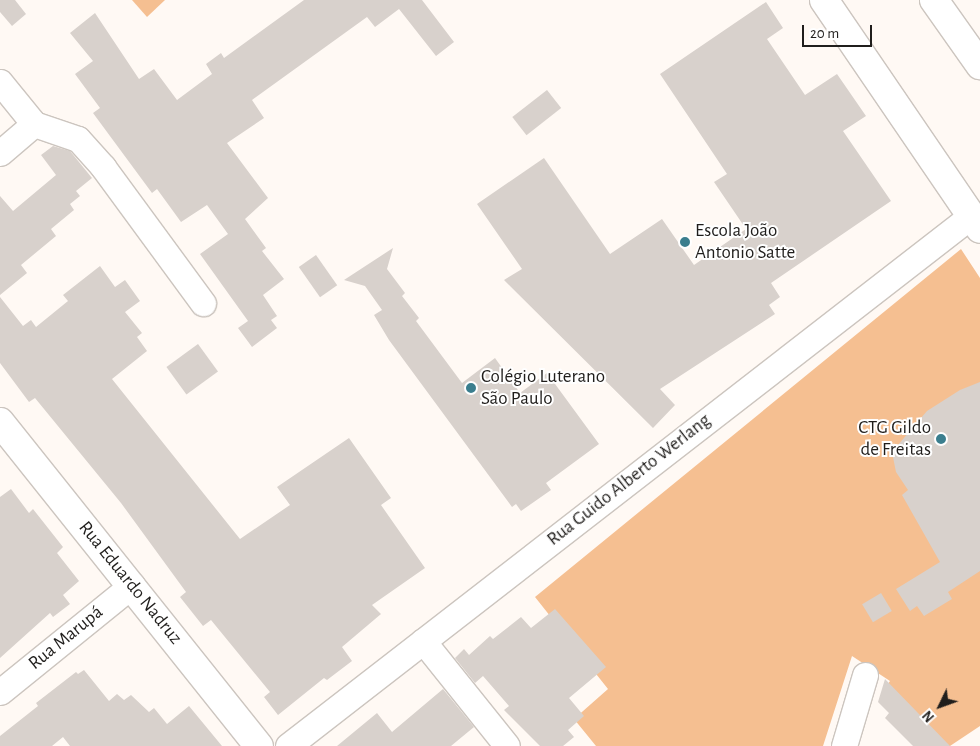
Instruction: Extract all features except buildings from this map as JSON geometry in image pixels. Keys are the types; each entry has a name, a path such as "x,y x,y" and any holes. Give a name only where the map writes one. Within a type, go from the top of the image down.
{"street":[{"path":"824,0 977,220"},
{"path":"934,0 980,65"},
{"path":"0,82 34,124 78,139 103,167 203,303"},
{"path":"0,153 34,124"},
{"name":"Rua Guido Alberto Werlang","path":"288,746 422,641 977,220"},
{"name":"Rua Eduardo Nadruz","path":"1,424 132,585 259,746"},
{"name":"Rua Marupá","path":"0,692 132,585"},
{"path":"422,641 507,746"},
{"path":"844,746 865,675"}],"shaded area":[{"path":"132,0 165,0 147,17"},
{"path":"961,249 980,278 980,726 950,746 942,746 881,694 890,681 852,656 823,746 596,746 574,719 608,689 535,597"}],"place":[{"name":"Escola João Antonio Satte","path":"685,242"},
{"name":"Colégio Luterano São Paulo","path":"471,388"},
{"name":"CTG Gildo de Freitas","path":"941,439"}]}
